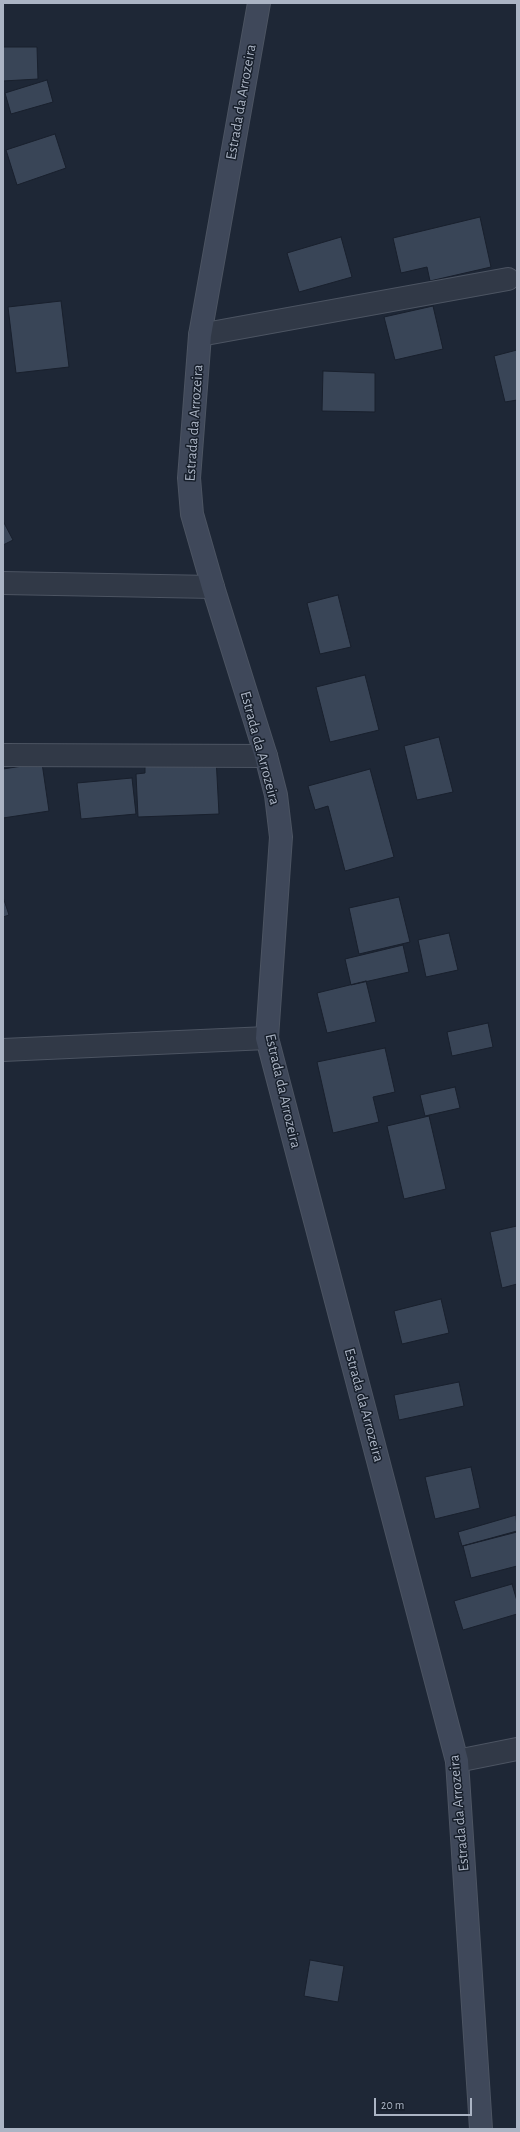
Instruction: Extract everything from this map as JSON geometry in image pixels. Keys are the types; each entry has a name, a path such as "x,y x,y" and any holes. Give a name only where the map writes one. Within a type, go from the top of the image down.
{"street":[{"name":"Estrada da Arrozeira","path":"259,3 200,334 188,478 192,514 213,587 266,756 276,795 281,837 267,1038 457,1761 481,2129"},
{"path":"200,334 508,280"},
{"path":"3,583 213,587"},
{"path":"3,755 266,756"},
{"path":"3,1050 267,1038"},
{"path":"457,1761 517,1749"}],"building":[{"path":"3,47 37,47 38,79 3,81"},
{"path":"47,80 53,102 11,114 5,93"},
{"path":"55,134 66,168 17,185 6,150"},
{"path":"480,217 491,267 430,281 427,267 401,273 393,238"},
{"path":"341,237 352,277 299,292 287,253"},
{"path":"61,301 69,367 16,373 8,307"},
{"path":"433,306 443,349 395,360 384,317"},
{"path":"517,350 517,400 505,402 494,356"},
{"path":"323,371 375,373 375,412 322,411"},
{"path":"3,521 13,540 3,545"},
{"path":"338,595 351,647 320,654 307,603"},
{"path":"365,675 379,730 330,742 316,687"},
{"path":"439,737 453,792 417,800 404,746"},
{"path":"216,757 219,814 138,817 136,774 145,773 145,760"},
{"path":"42,763 49,811 3,818 3,769"},
{"path":"370,769 394,857 345,871 328,806 315,810 308,786"},
{"path":"132,778 136,814 81,819 77,783"},
{"path":"3,897 9,915 3,917"},
{"path":"399,897 410,942 359,954 349,908"},
{"path":"449,933 458,970 426,977 418,940"},
{"path":"403,945 409,972 351,985 345,959"},
{"path":"366,981 376,1022 327,1033 317,993"},
{"path":"488,1023 493,1047 452,1056 447,1032"},
{"path":"385,1048 395,1092 373,1097 379,1122 333,1133 317,1062"},
{"path":"455,1087 460,1108 425,1116 420,1095"},
{"path":"429,1116 446,1189 404,1199 387,1126"},
{"path":"517,1226 517,1284 502,1288 490,1232"},
{"path":"441,1299 449,1333 402,1344 394,1311"},
{"path":"459,1382 464,1406 399,1420 394,1395"},
{"path":"471,1467 480,1508 435,1519 425,1477"},
{"path":"516,1515 517,1531 462,1546 458,1532"},
{"path":"517,1532 517,1566 471,1578 463,1546"},
{"path":"512,1584 517,1601 517,1614 463,1630 454,1601"},
{"path":"310,1960 344,1966 338,2002 304,1996"}]}
